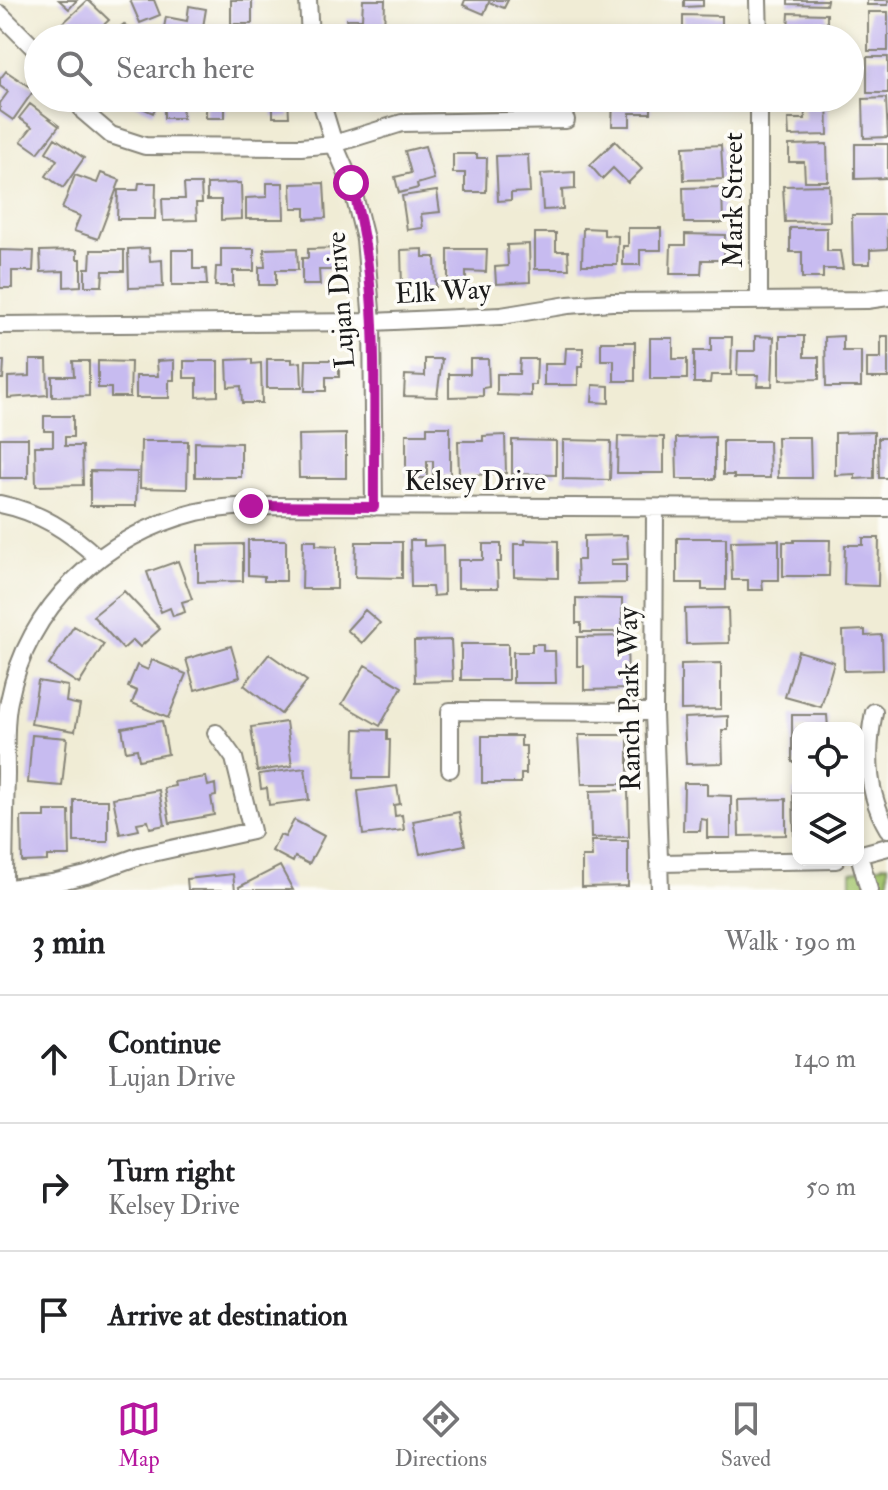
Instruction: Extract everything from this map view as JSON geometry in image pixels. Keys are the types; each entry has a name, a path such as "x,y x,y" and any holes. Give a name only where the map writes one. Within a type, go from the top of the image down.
{"street":[{"path":"308,0 309,24"},
{"path":"758,0 759,24"},
{"path":"0,14 24,38"},
{"path":"87,112 97,125 111,135 145,146 301,147 334,144 402,123 566,120"},
{"name":"Lujan Drive","path":"324,112 362,220 372,322 374,507"},
{"name":"Mark Street","path":"759,112 759,301"},
{"name":"Elk Way","path":"0,325 372,322 501,316 568,305 612,302 867,300 888,297"},
{"path":"0,504 49,520 66,530 98,558"},
{"name":"Kelsey Drive","path":"3,889 4,702 18,665 35,629 58,597 98,558 129,538 162,523 215,509 251,506 888,508"},
{"name":"Ranch Park Way","path":"655,508 654,712 660,890"},
{"path":"450,769 450,711 654,712"},
{"path":"874,712 868,749 869,768 877,805 888,829"},
{"path":"3,889 52,883 86,875 139,856 252,831 234,758 216,733"},
{"path":"864,853 888,847"},
{"path":"660,863 792,861"},
{"path":"861,866 869,890"}],"green space":[{"path":"888,864 888,890 851,890 851,872"}],"building":[{"path":"59,0 77,0 69,9"},
{"path":"88,0 109,20 105,24 62,24"},
{"path":"130,0 154,0 160,15 140,23"},
{"path":"231,0 252,0 252,24 231,24"},
{"path":"363,0 385,0 384,24 347,24 347,19 362,19"},
{"path":"465,0 508,0 504,8 489,2 484,14 463,5"},
{"path":"684,0 703,0 703,6 684,7"},
{"path":"788,0 827,0 826,5 788,4"},
{"path":"867,0 888,0 888,5 867,5"},
{"path":"189,6 206,9 204,24 165,24 166,17 187,21"},
{"path":"868,12 888,12 888,51 868,51"},
{"path":"789,13 827,14 827,24 788,24"},
{"path":"683,15 722,16 722,24 683,24"},
{"path":"867,57 888,57 888,93 867,93"},
{"path":"6,71 24,83 24,104 13,120 0,111 0,103 8,92 0,86 0,79"},
{"path":"886,98 888,137 864,138 864,99"},
{"path":"24,112 41,112 59,126 38,153 21,141 32,127 19,118"},
{"path":"164,112 183,112 183,118 164,118"},
{"path":"206,112 225,112 225,118 206,118"},
{"path":"273,112 289,112 289,117 273,117"},
{"path":"613,112 651,112 630,113 630,126 612,126"},
{"path":"805,112 827,112 828,135 789,136 788,119 805,119"},
{"path":"55,138 84,158 63,188 46,176 57,160 46,152"},
{"path":"615,141 642,169 628,183 613,168 602,179 590,165"},
{"path":"827,144 828,181 805,181 804,162 789,162 789,145"},
{"path":"855,144 888,144 888,178 855,179"},
{"path":"721,145 723,179 684,180 683,147"},
{"path":"425,146 434,179 417,184 418,188 399,193 395,177 411,173 405,151"},
{"path":"453,154 477,154 477,158 487,158 486,192 465,192 465,173 453,173"},
{"path":"528,155 530,192 511,193 511,200 498,201 496,156"},
{"path":"575,172 575,189 562,190 563,209 543,210 541,174"},
{"path":"101,173 120,180 98,239 74,231 80,216 62,209 75,175 97,183"},
{"path":"139,183 156,183 155,219 117,219 118,190 138,190"},
{"path":"241,183 242,219 221,220 221,200 207,200 207,184"},
{"path":"267,183 283,183 284,219 246,219 246,198 267,197"},
{"path":"324,183 326,218 305,219 305,208 292,208 291,184"},
{"path":"184,184 201,184 202,203 196,203 197,220 163,221 162,199 185,199"},
{"path":"829,185 830,221 785,222 783,186"},
{"path":"722,187 723,223 684,223 683,188"},
{"path":"437,191 440,212 421,214 423,228 407,230 402,196"},
{"path":"852,215 887,215 888,249 870,250 870,264 853,264"},
{"path":"583,228 604,229 604,235 618,236 617,265 582,265"},
{"path":"628,228 661,228 661,250 640,250 640,265 623,265 623,246 628,246"},
{"path":"790,228 827,228 827,251 840,251 843,269 823,269 823,278 802,278 802,252 790,252"},
{"path":"535,233 556,233 556,251 568,251 569,269 535,269"},
{"path":"685,234 725,235 724,260 702,260 701,274 670,274 671,245 685,245"},
{"path":"529,244 530,282 496,284 495,267 508,266 507,245"},
{"path":"149,248 150,261 162,260 163,287 129,288 128,249"},
{"path":"297,248 298,270 276,270 276,285 259,285 259,267 265,267 264,249"},
{"path":"341,248 341,270 319,270 320,285 302,285 302,258 308,258 308,249"},
{"path":"221,249 254,249 254,271 233,271 233,286 215,286 216,267 221,267"},
{"path":"423,249 423,257 435,257 436,287 402,288 401,250"},
{"path":"448,249 487,249 486,272 466,271 466,286 448,285"},
{"path":"0,250 34,251 33,271 12,271 12,288 0,288"},
{"path":"77,250 77,259 81,259 81,286 64,287 64,271 41,272 40,251"},
{"path":"91,250 124,250 124,271 103,271 102,286 85,286 85,268 90,268"},
{"path":"172,250 193,250 193,269 206,269 207,285 172,285"},
{"path":"755,336 774,337 772,386 757,386 758,375 737,375 738,351 755,351"},
{"path":"780,336 804,336 804,357 819,357 819,379 780,380"},
{"path":"843,336 843,351 861,351 861,387 826,387 825,337"},
{"path":"881,336 888,336 888,378 867,378 867,358 881,358"},
{"path":"711,337 732,337 731,375 711,375 710,383 694,383 694,351 711,351"},
{"path":"650,338 673,338 673,359 687,359 687,379 650,379"},
{"path":"601,342 635,342 635,381 614,381 614,360 601,360"},
{"path":"566,348 583,348 583,367 578,367 578,385 544,385 544,364 565,364"},
{"path":"252,359 252,364 261,363 262,403 242,403 241,386 228,387 227,360"},
{"path":"267,359 301,362 302,388 267,388"},
{"path":"425,359 442,359 437,397 404,396 405,375 425,376"},
{"path":"470,359 488,359 489,387 483,388 483,396 449,397 449,374 470,374"},
{"path":"520,359 537,359 536,385 531,385 531,396 497,395 497,374 519,374"},
{"path":"30,360 47,360 48,395 8,398 8,377 30,376"},
{"path":"174,360 174,380 169,380 169,398 136,398 136,376 158,376 157,361"},
{"path":"306,360 339,360 339,377 326,377 326,391 305,391"},
{"path":"0,361 4,361 3,379 0,379"},
{"path":"73,361 89,361 89,396 52,397 52,376 74,376"},
{"path":"98,361 131,362 130,397 111,397 111,388 98,388"},
{"path":"184,361 218,361 218,396 197,397 197,378 184,378"},
{"path":"593,385 609,386 609,403 592,402"},
{"path":"44,416 73,416 73,437 65,437 65,446 82,446 83,485 36,486 35,446 53,446 53,431 44,431"},
{"path":"427,427 450,427 450,475 433,475 433,461 427,461 427,478 406,478 406,434 427,434"},
{"path":"874,432 874,478 855,479 855,474 835,475 835,433"},
{"path":"346,434 346,478 299,478 298,435"},
{"path":"505,435 506,473 459,476 458,441 483,441 483,436"},
{"path":"618,436 664,437 664,473 617,473"},
{"path":"715,437 715,479 677,479 676,438"},
{"path":"777,437 810,437 811,478 778,478"},
{"path":"0,438 28,438 28,478 0,478"},
{"path":"878,438 888,438 888,478 879,478"},
{"path":"512,440 556,441 556,475 512,474"},
{"path":"563,440 611,441 610,480 563,479"},
{"path":"141,441 188,441 187,489 140,488"},
{"path":"723,441 769,441 770,478 723,475"},
{"path":"195,442 241,443 241,477 195,477"},
{"path":"90,471 137,472 136,506 90,506"},
{"path":"627,535 628,559 611,560 611,565 626,565 626,583 578,584 577,560 584,560 584,536"},
{"path":"677,538 726,538 726,590 702,590 702,583 677,583"},
{"path":"863,538 879,538 878,586 844,585 845,545 863,545"},
{"path":"248,540 286,540 286,581 264,581 264,576 248,575"},
{"path":"303,540 316,540 316,545 337,546 337,589 302,589"},
{"path":"410,540 424,540 424,546 443,545 444,595 433,596 432,587 411,587"},
{"path":"525,540 558,541 558,578 514,577 514,544 525,544"},
{"path":"779,540 779,580 762,580 763,590 748,590 748,580 732,580 731,541"},
{"path":"830,540 829,576 783,576 783,542"},
{"path":"356,542 402,542 402,578 355,577"},
{"path":"243,544 243,581 198,582 198,545"},
{"path":"483,544 501,544 501,562 497,562 498,588 458,588 458,560 483,560"},
{"path":"178,561 192,599 182,602 185,612 173,616 170,608 161,612 147,572"},
{"path":"124,591 160,629 140,647 133,640 123,649 93,616"},
{"path":"576,598 622,599 622,632 581,632 581,623 576,623"},
{"path":"728,608 729,643 686,644 685,609"},
{"path":"365,610 380,623 362,643 347,630"},
{"path":"74,626 104,644 79,684 49,665"},
{"path":"865,630 865,636 882,635 883,670 844,671 843,631"},
{"path":"627,636 628,689 584,690 584,666 577,666 577,637"},
{"path":"451,640 453,681 415,682 414,641"},
{"path":"461,644 508,644 508,680 461,680"},
{"path":"532,644 543,644 543,651 555,651 556,683 513,683 513,652 532,652"},
{"path":"231,646 240,677 195,690 186,659"},
{"path":"798,651 834,662 821,707 785,697"},
{"path":"269,654 307,681 281,714 244,685"},
{"path":"152,660 186,674 168,718 132,703 137,691 128,687 137,665 148,670"},
{"path":"721,663 721,709 681,710 681,664"},
{"path":"365,665 402,687 380,726 342,704"},
{"path":"38,681 68,686 66,702 80,705 75,731 31,724"},
{"path":"792,715 827,715 828,722 792,722"},
{"path":"728,716 728,730 722,730 723,763 686,764 684,718"},
{"path":"162,721 168,754 139,760 137,749 126,751 122,728"},
{"path":"286,722 292,766 257,771 251,727"},
{"path":"355,729 387,730 387,740 390,740 389,778 354,778"},
{"path":"32,735 67,738 62,786 28,783"},
{"path":"579,735 628,735 628,784 582,784"},
{"path":"482,736 521,736 521,746 526,746 526,774 521,774 521,783 482,783"},
{"path":"305,768 309,800 269,805 267,788 261,789 259,774"},
{"path":"206,777 208,786 215,784 216,796 211,797 214,815 170,823 164,788 175,786 174,782"},
{"path":"684,783 707,783 707,795 731,796 731,838 707,838 707,820 701,819 700,831 683,831"},
{"path":"397,786 400,804 394,805 395,816 402,815 404,830 363,835 358,791"},
{"path":"159,790 165,825 150,828 148,821 137,823 139,830 120,834 113,798"},
{"path":"628,790 629,837 591,838 590,791"},
{"path":"786,799 786,835 739,836 738,800"},
{"path":"74,800 108,800 108,842 74,842"},
{"path":"45,811 69,811 70,856 47,856 47,861 22,862 21,817 45,817"},
{"path":"459,812 465,845 420,854 413,821"},
{"path":"294,820 324,836 309,864 295,857 293,862 272,851 280,835 285,837"},
{"path":"591,841 628,841 628,886 582,887 582,857 592,857"},
{"path":"280,866 293,890 241,890 239,887"},
{"path":"233,874 235,890 188,890 187,879"}],"route":[{"path":"251,506 374,507 372,322 365,239 351,183"}]}
